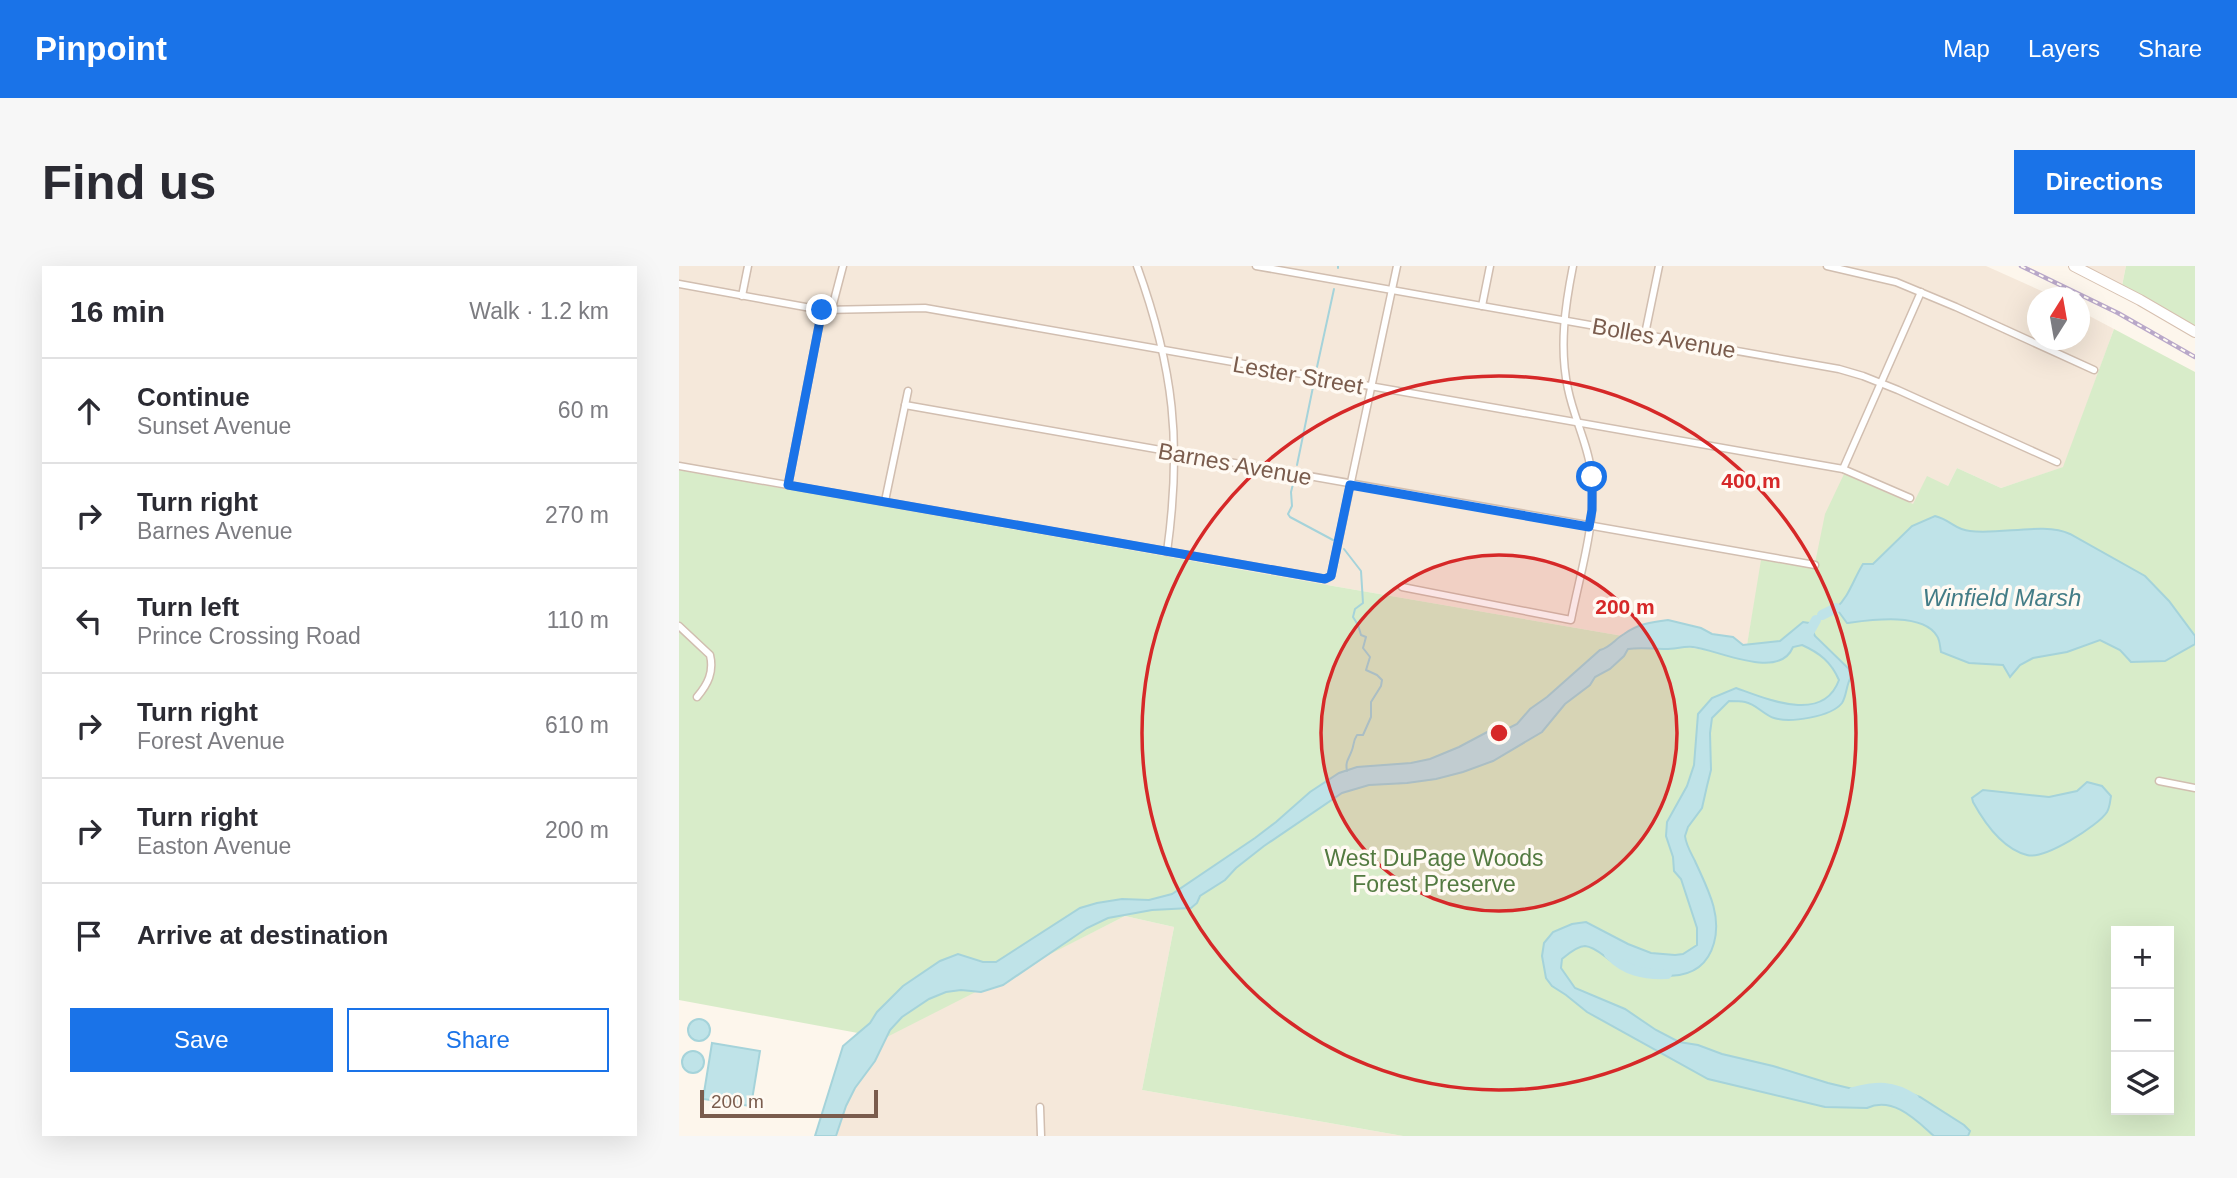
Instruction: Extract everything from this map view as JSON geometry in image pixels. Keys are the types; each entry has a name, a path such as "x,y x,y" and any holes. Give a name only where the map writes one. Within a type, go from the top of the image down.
{"street":[{"path":"742,296 748,266"},
{"path":"832,309 843,266"},
{"path":"1136,266 1164,351 1172,402 1176,454 1167,552"},
{"name":"Bolles Avenue","path":"1256,266 1839,369 1881,383 2057,462"},
{"path":"679,466 1325,579 1331,576 1397,266"},
{"path":"1482,306 1490,266"},
{"path":"1402,587 1571,620 1592,510 1592,477 1565,371 1565,321 1573,266"},
{"path":"1645,334 1659,266"},
{"path":"1827,266 1874,276 1921,292 2094,370"},
{"path":"2074,266 2195,332"},
{"name":"Lester Street","path":"679,284 822,310 925,308 1843,469 1910,498"},
{"path":"1843,469 1921,292"},
{"path":"788,485 822,310"},
{"path":"885,501 908,391"},
{"name":"Barnes Avenue","path":"905,405 1815,565"},
{"path":"679,626 712,660 707,685 697,696"},
{"path":"2159,781 2195,788"},
{"path":"1039,1107 1041,1136"}],"shaded area":[{"path":"679,266 1986,266 2033,287 2027,287 2027,350 2090,350 2090,316 2114,329 2064,467 2001,488 1957,468 1948,486 1913,504 1814,568 1762,560 1745,657 679,470"},
{"path":"2081,266 2126,266 2122,286"},
{"path":"1125,916 1174,927 1142,1090 1403,1136 837,1136 846,1106 855,1088 888,1035 946,992 994,989 1047,955"}],"green space":[{"path":"2126,266 2195,266 2195,326 2122,286"},
{"name":"West DuPage Woods Forest Preserve","path":"2114,329 2195,372 2195,1136 1403,1136 1142,1090 1174,927 1125,916 885,1038 679,1000 679,470 1745,657 1761,560 1814,568 1825,514 1844,474 1913,504 1927,476 1948,486 1957,468 2001,488 2063,467"}],"water":[{"name":"Winfield Marsh","path":"1935,516 1960,529 1970,531 2048,529 2070,534 2145,576 2169,601 2195,636 2195,644 2165,661 2131,662 2120,650 2100,640 2067,652 2033,658 2020,665 2010,677 2003,665 1969,663 1941,652 1937,636 1930,628 1920,623 1895,619 1847,623 1836,608 1848,593 1863,564 1873,564 1912,526"},
{"path":"1668,620 1701,628 1712,634 1733,637 1743,645 1780,641 1803,622 1809,623 1815,636 1849,669 1851,677 1845,697 1837,708 1829,712 1800,719 1770,717 1749,703 1741,701 1729,701 1712,718 1711,770 1702,808 1688,827 1685,836 1715,911 1714,943 1707,958 1698,968 1685,974 1656,975 1613,962 1596,950 1582,946 1562,959 1561,968 1575,988 1625,1009 1679,1042 1853,1089 1906,1092 1920,1097 1964,1125 1970,1131 1968,1136 1934,1136 1903,1112 1886,1105 1867,1108 1825,1107 1708,1079 1587,1012 1552,986 1546,978 1542,956 1544,943 1553,932 1572,924 1586,922 1651,953 1683,954 1697,945 1697,928 1681,879 1674,871 1673,857 1666,836 1667,822 1687,786 1694,765 1698,714 1712,698 1736,688 1793,705 1808,705 1821,701 1831,693 1839,680 1824,659 1802,645 1793,647 1786,657 1775,662 1762,663 1693,647 1628,649 1610,669 1595,677 1590,685 1565,704 1542,732 1493,761 1436,779 1369,785 1342,793 1264,846 1225,880 1200,896 1191,908 1152,910 1108,918 1087,928 1003,985 981,992 946,992 929,999 902,1017 890,1030 875,1061 855,1088 836,1136 815,1136 843,1046 870,1023 903,986 940,961 958,954 983,962 996,962 1080,908 1122,899 1149,900 1172,894 1255,838 1310,792 1339,773 1357,767 1430,759 1489,731 1509,728 1517,724 1530,709 1600,650 1634,628"},
{"path":"2087,782 2102,786 2111,796 2107,812 2070,841 2035,855 2018,852 2002,841 1983,818 1972,798 1983,790 2049,797 2077,791"},
{"path":"699,1019 707,1022 710,1030 707,1038 699,1041 691,1038 688,1030 691,1022"},
{"path":"712,1043 760,1051 751,1106 703,1099"},
{"path":"693,1051 701,1054 704,1062 701,1070 693,1073 685,1070 682,1062 685,1054"}],"waterway":[{"path":"1317,367 1334,289"},
{"path":"1297,465 1313,387"},
{"path":"1293,484 1292,506 1288,514 1290,517 1333,540"},
{"path":"1344,549 1361,571 1363,603 1355,609 1353,617 1361,635 1366,637 1363,648 1370,657 1366,670 1382,680 1371,702 1371,717 1363,735 1357,735 1355,739 1347,762 1347,771"},
{"path":"1822,615 1836,608"},
{"path":"1807,636 1816,620"},
{"path":"1609,954 1635,971 1667,974"},
{"path":"1853,1092 1885,1088 1899,1091 1914,1099"}],"railway":[{"path":"2021,266 2118,313 2195,357"}],"route":[{"path":"822,310 788,485 1325,579 1331,576 1350,485 1589,527 1592,477"}]}
